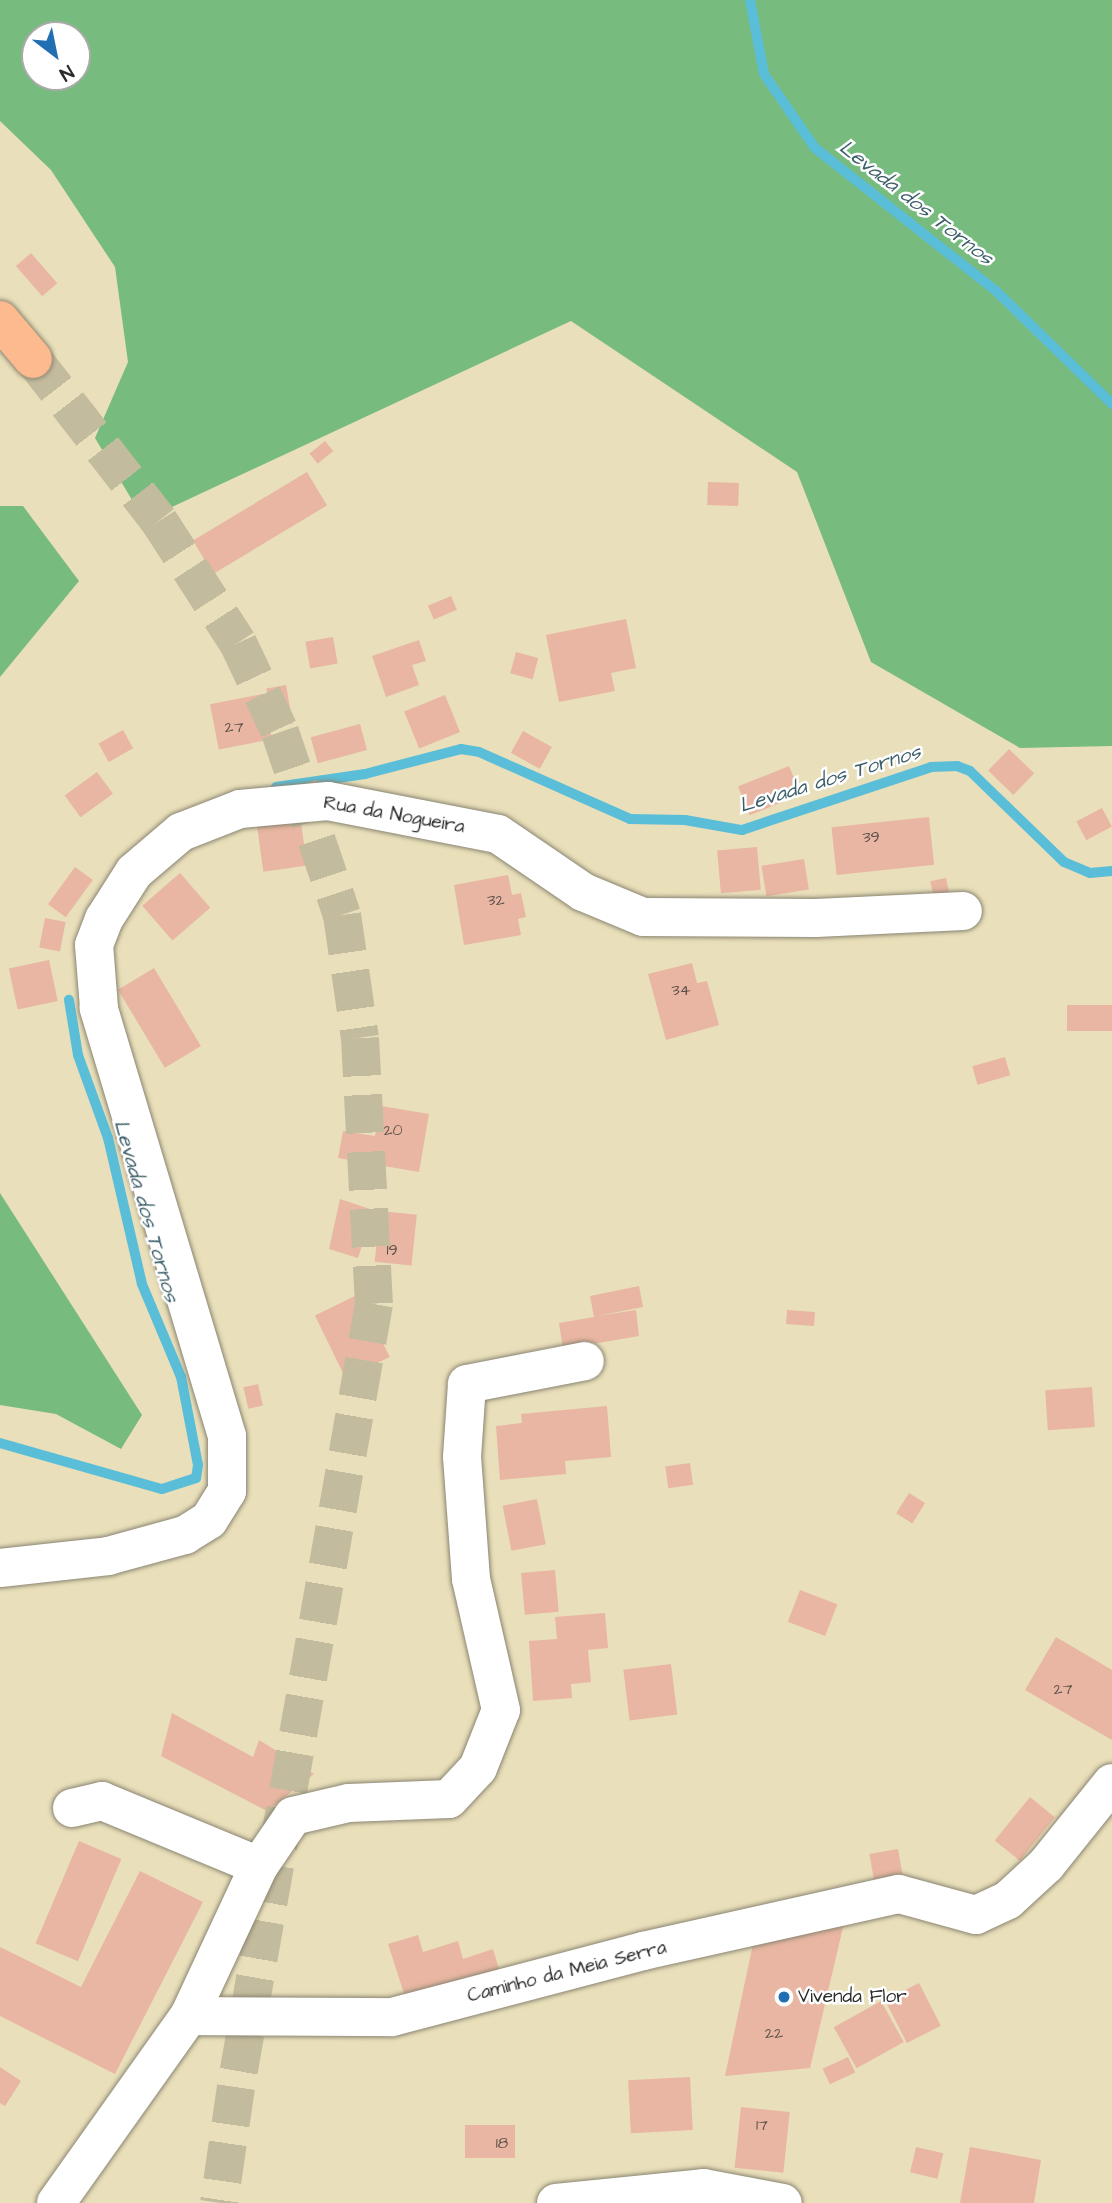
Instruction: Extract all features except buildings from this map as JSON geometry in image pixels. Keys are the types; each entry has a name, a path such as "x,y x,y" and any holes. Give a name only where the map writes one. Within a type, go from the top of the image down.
{"main road":[{"path":"0,320 33,359"}],"street":[{"name":"Rua da Nogueira","path":"0,1568 108,1556 186,1535 209,1520 227,1490 226,1436 99,1009 94,945 104,919 134,872 181,832 240,809 328,801 498,834 583,892 643,917 816,918 963,911"},
{"path":"56,2203 190,2016 259,1866 293,1816 349,1803 449,1798 478,1768 501,1710 471,1579 461,1457 467,1384 585,1361"},
{"name":"Caminho da Meia Serra","path":"190,2016 392,2017 643,1951 899,1894 976,1915 1008,1900 1046,1865 1112,1783"},
{"path":"72,1808 102,1801 259,1866"},
{"path":"556,2203 703,2188 783,2203"}],"green space":[{"path":"0,0 1112,0 1112,746 1020,748 871,662 797,472 571,321 144,520 95,438 128,362 115,267 51,170 0,121"},
{"path":"0,506 23,506 79,581 0,677"},
{"path":"0,1193 142,1415 121,1449 56,1414 0,1405"}],"waterway":[{"name":"Levada dos Tornos","path":"750,0 764,74 815,148 996,291 1112,404"},
{"name":"Levada dos Tornos","path":"276,787 365,774 461,749 479,752 630,819 685,820 742,830 931,767 957,766 970,771 1064,862 1090,873 1112,871"},
{"name":"Levada dos Tornos","path":"0,1443 162,1489 196,1478 198,1465 181,1377 142,1284 108,1138 78,1055 69,1000"}],"tunnel":[{"path":"33,359 159,521 238,643 280,732 342,915 360,1038 374,1304 236,2087 219,2203"}],"place":[{"name":"Vivenda Flor","path":"784,1997"}]}
